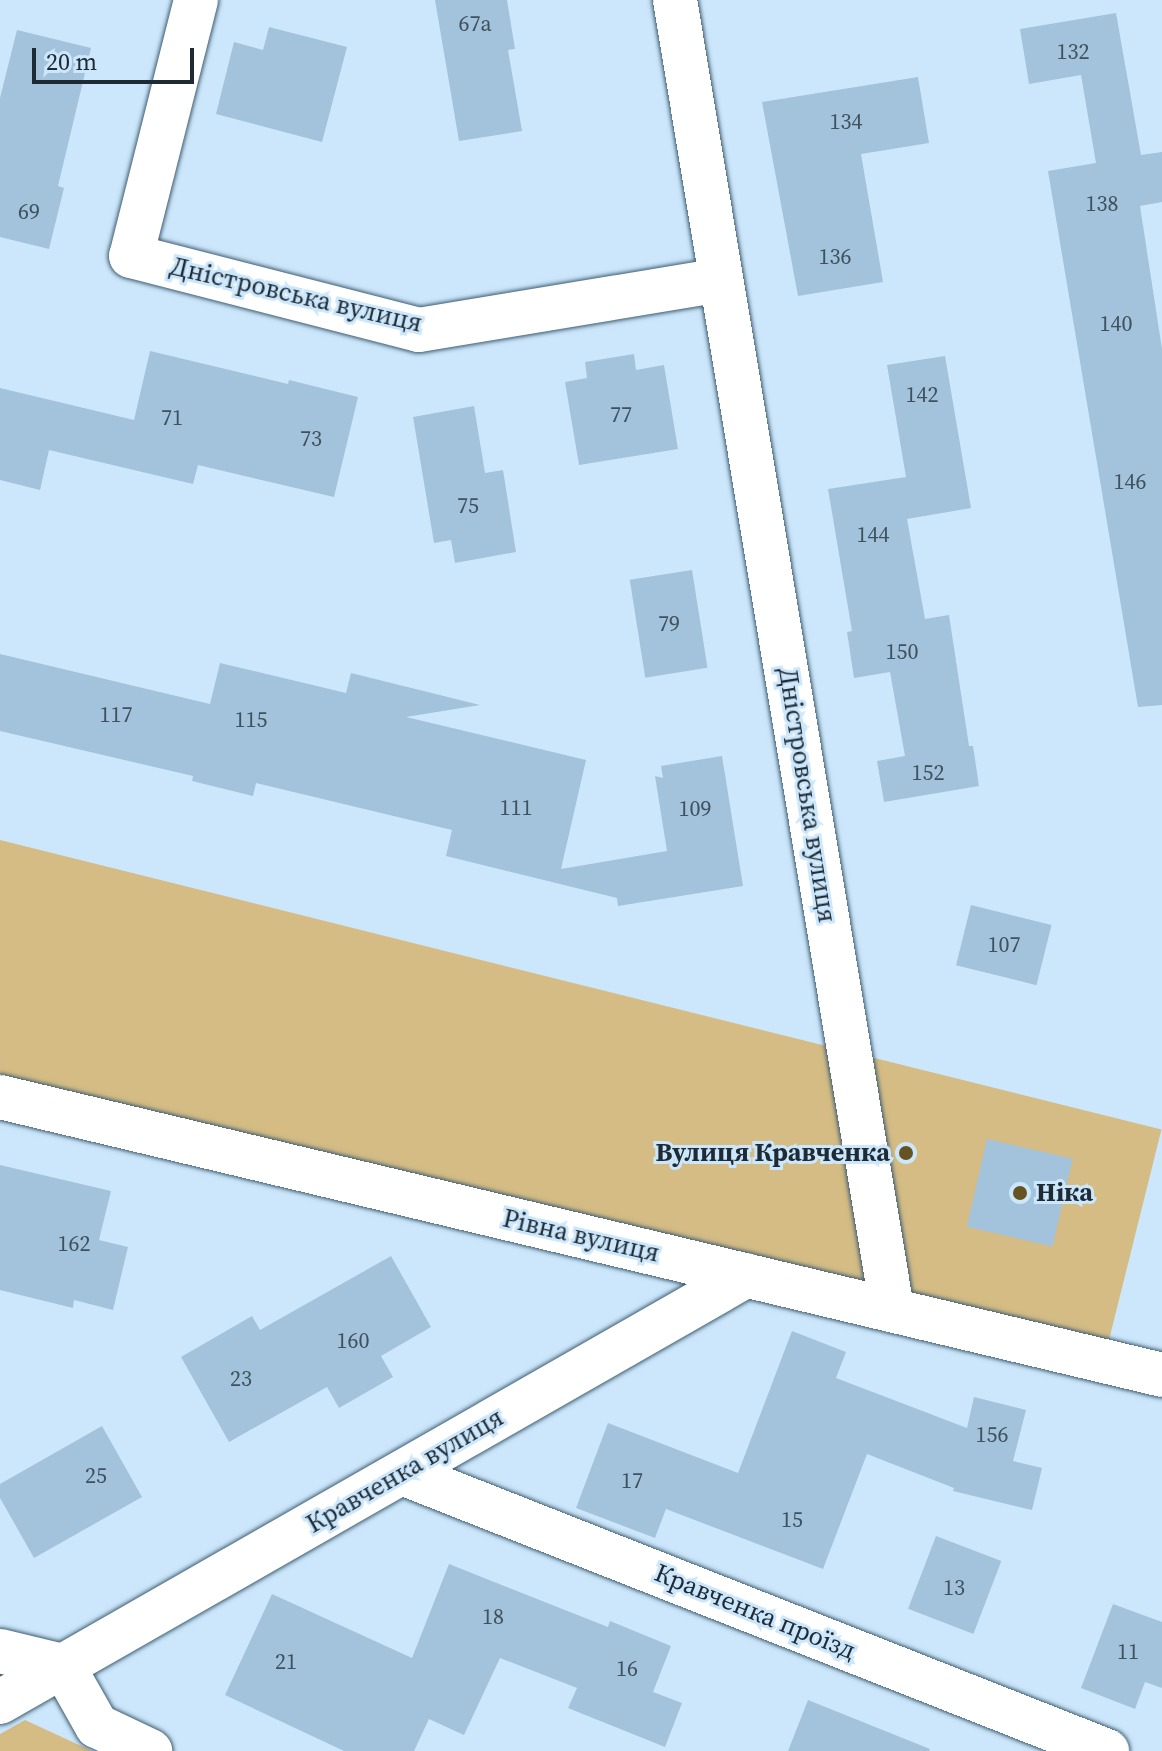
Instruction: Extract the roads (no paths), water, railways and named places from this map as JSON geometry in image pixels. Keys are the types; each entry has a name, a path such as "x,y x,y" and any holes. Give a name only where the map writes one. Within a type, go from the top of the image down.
{"street":[{"name":"Дністровська вулиця","path":"196,0 131,256 419,330 721,280"},
{"name":"Дністровська вулиця","path":"675,0 892,1310"},
{"name":"Рівна вулиця","path":"0,1097 1162,1375"},
{"name":"Кравченка вулиця","path":"0,1702 747,1275"},
{"name":"Кравченка проїзд","path":"402,1473 1107,1751"},
{"path":"0,1651 63,1666 91,1739 150,1751"}],"place":[{"name":"Вулиця Кравченка","path":"906,1153"},
{"name":"Ніка","path":"1020,1193"}]}
